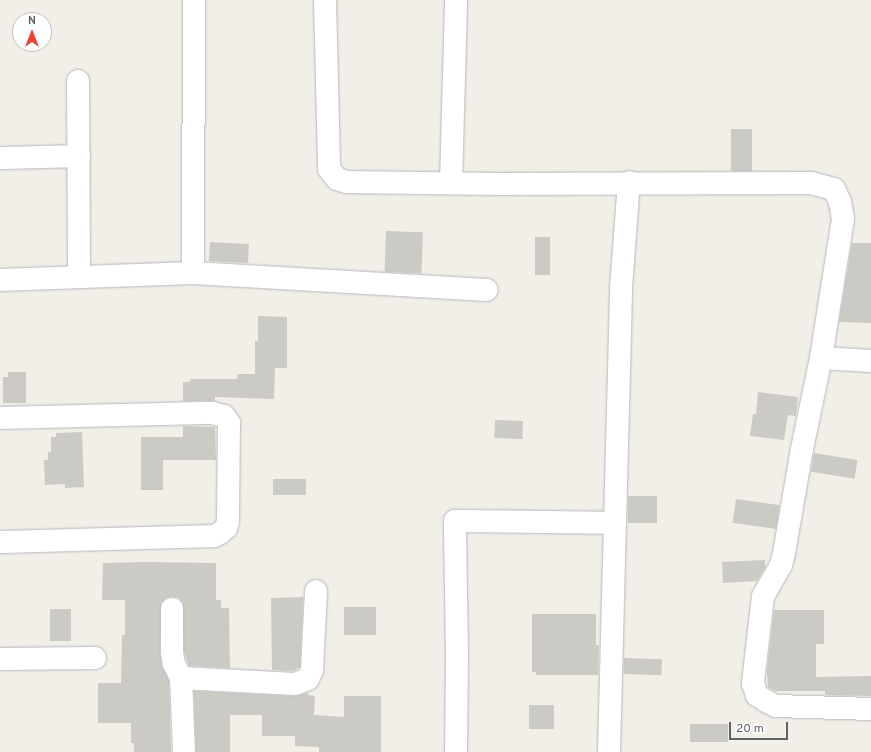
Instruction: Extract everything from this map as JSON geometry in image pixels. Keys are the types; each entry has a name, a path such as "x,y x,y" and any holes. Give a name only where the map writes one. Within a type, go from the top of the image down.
{"street":[{"path":"193,273 194,0"},
{"path":"325,0 329,168 337,179 347,182 451,184 628,182 811,183 834,189 840,202 842,219 821,358 802,449 784,553 781,565 762,596 753,683 757,695 766,702 776,706 871,709"},
{"path":"451,184 456,0"},
{"path":"78,81 79,276"},
{"path":"0,158 79,156"},
{"path":"609,752 621,288 628,182"},
{"path":"0,280 193,273 487,290"},
{"path":"821,358 871,361"},
{"path":"0,418 212,414 224,416 229,422 228,521 226,528 220,533 214,536 0,542"},
{"path":"456,752 456,521 614,523"},
{"path":"182,678 296,684 308,679 312,670 316,591"},
{"path":"172,609 172,652 174,664 182,678 184,752"},
{"path":"0,659 95,658"}],"building":[{"path":"731,129 752,129 752,171 731,171"},
{"path":"386,231 423,232 422,273 385,272"},
{"path":"535,237 550,237 550,275 535,275"},
{"path":"210,242 249,244 248,263 209,261"},
{"path":"852,243 871,243 871,323 839,322"},
{"path":"258,316 287,317 287,368 275,368 274,399 215,397 215,401 183,401 183,382 190,382 190,379 237,379 238,374 255,374 255,341 258,341"},
{"path":"8,372 26,372 26,403 3,403 3,377 8,377"},
{"path":"758,392 798,397 796,416 788,415 784,440 750,436 753,414 756,414"},
{"path":"495,420 523,421 522,439 494,438"},
{"path":"183,426 215,427 216,460 163,460 163,490 141,490 141,437 183,437"},
{"path":"82,432 84,487 65,488 65,484 45,485 44,460 48,460 48,452 51,452 51,437 56,437 56,433"},
{"path":"814,453 857,460 854,479 811,472"},
{"path":"273,479 306,479 306,495 273,495"},
{"path":"628,496 657,496 657,523 628,523"},
{"path":"736,499 780,505 776,529 733,523"},
{"path":"765,560 765,568 757,581 723,583 722,562"},
{"path":"103,563 216,563 216,600 221,600 221,608 229,608 230,668 189,666 184,651 183,603 179,598 172,597 166,598 161,603 160,652 162,666 169,681 171,752 134,752 134,743 131,743 131,723 98,723 98,683 121,683 122,635 125,635 125,600 102,600"},
{"path":"303,597 300,667 293,671 272,670 271,598"},
{"path":"344,607 376,607 376,635 344,635"},
{"path":"50,609 71,609 71,641 50,641"},
{"path":"774,610 824,610 824,644 816,644 816,677 871,676 871,696 825,695 825,691 775,691 768,687 767,671"},
{"path":"532,614 596,614 596,645 599,645 598,675 536,675 536,672 532,672"},
{"path":"624,658 662,659 661,675 623,674"},
{"path":"194,691 294,696 308,693 308,695 315,696 314,715 344,717 344,696 381,696 381,752 319,752 319,747 295,746 295,736 262,736 262,715 230,715 230,752 196,752"},
{"path":"529,705 554,705 554,729 529,729"},
{"path":"690,724 728,724 728,742 690,742"}]}
